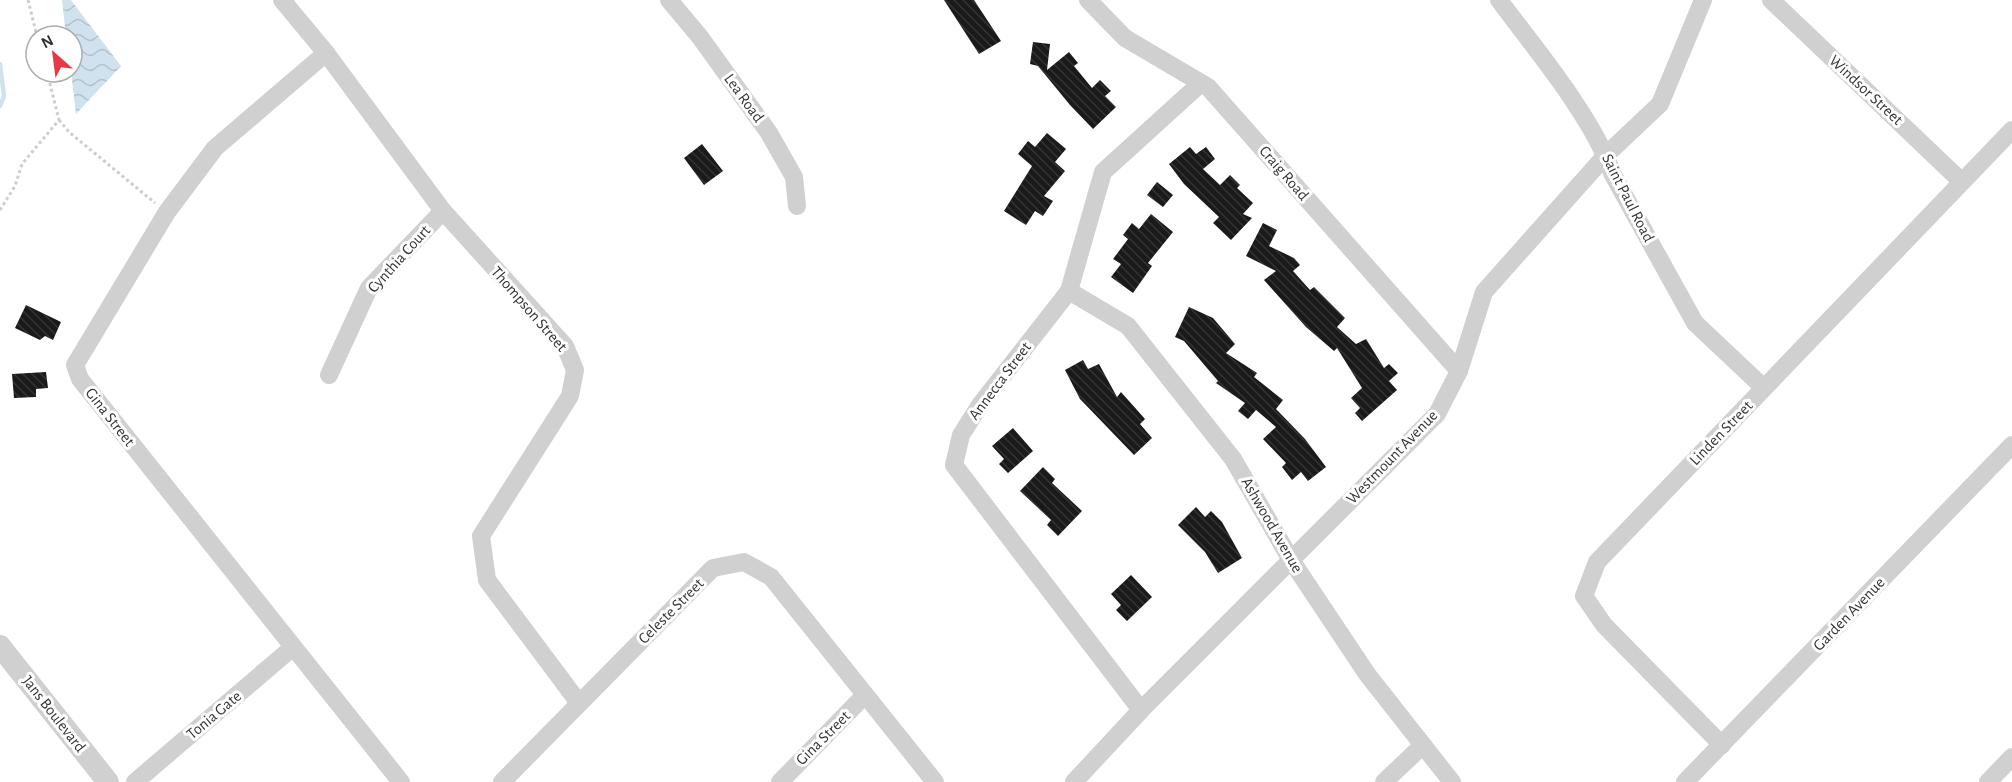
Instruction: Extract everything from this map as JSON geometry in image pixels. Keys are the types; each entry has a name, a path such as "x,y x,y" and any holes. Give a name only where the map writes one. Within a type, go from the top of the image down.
{"street":[{"name":"Thompson Street","path":"282,0 326,53 443,211 565,346 575,370 570,396 481,536 487,580 579,703"},
{"name":"Lea Road","path":"669,0 700,37 769,133 794,177 797,206"},
{"name":"Craig Road","path":"1088,0 1125,38 1208,87 1459,371"},
{"name":"Saint Paul Road","path":"1499,0 1562,85 1606,155 1613,175 1695,323 1764,388"},
{"name":"Westmount Avenue","path":"1074,782 1141,710 1437,414 1459,371 1484,292 1606,155 1660,104 1703,0"},
{"name":"Windsor Street","path":"1771,0 1961,181"},
{"name":"Gina Street","path":"326,53 215,148 167,212 75,365 80,379 401,782"},
{"name":"Annecca Street","path":"1141,710 954,465 961,435 980,405 1068,291 1103,172 1201,83"},
{"name":"Linden Street","path":"1722,745 1604,625 1584,596 1597,562 2012,130"},
{"name":"Cynthia Court","path":"329,375 369,288 443,211"},
{"name":"Ashwood Avenue","path":"1068,291 1128,326 1233,459 1291,560 1367,674 1452,782"},
{"name":"Garden Avenue","path":"1685,782 2012,445"},
{"name":"Celeste Street","path":"502,782 713,568 744,562 771,578 935,782"},
{"name":"Jans Boulevard","path":"0,646 108,782"},
{"name":"Tonia Gate","path":"135,782 292,648"},
{"name":"Gina Street","path":"780,782 865,695"},
{"path":"1384,782 1423,745"},
{"path":"1988,782 2012,757"}],"path":[{"path":"28,0 34,24"},
{"path":"50,84 59,120 69,132 167,212"},
{"path":"0,210 15,186 22,164 59,120"}],"water":[{"path":"62,0 71,0 121,66 76,114 72,84 84,84 84,24 65,24"}],"building":[{"path":"944,0 974,0 1001,41 979,54"},
{"path":"1033,42 1050,44 1047,70 1069,52 1078,63 1074,66 1092,88 1100,80 1111,91 1105,96 1116,107 1093,129 1038,66 1030,64"},
{"path":"1047,133 1066,149 1055,162 1065,171 1044,196 1053,201 1043,216 1035,211 1026,225 1004,211 1032,166 1018,154 1028,141 1035,147"},
{"path":"702,144 723,171 704,185 684,158"},
{"path":"1190,147 1196,154 1206,147 1215,159 1203,169 1220,185 1230,175 1240,185 1237,188 1253,203 1243,214 1252,218 1231,240 1213,223 1219,217 1184,184 1169,164"},
{"path":"1157,182 1173,195 1163,207 1147,195"},
{"path":"1151,214 1173,232 1148,263 1152,266 1133,293 1111,277 1121,264 1113,259 1128,239 1123,235 1132,223 1139,229"},
{"path":"1263,223 1277,230 1269,246 1294,258 1300,265 1293,271 1310,290 1314,287 1345,318 1337,327 1356,344 1366,339 1384,368 1389,364 1398,373 1389,381 1397,390 1362,421 1355,413 1360,408 1351,398 1362,388 1337,348 1334,351 1306,327 1264,280 1276,271 1246,256"},
{"path":"26,305 61,322 53,340 45,336 40,340 15,328"},
{"path":"1189,307 1213,318 1235,344 1226,353 1257,373 1254,377 1283,400 1276,409 1305,439 1326,467 1308,481 1301,472 1292,480 1282,467 1286,463 1263,439 1276,427 1256,410 1248,419 1238,411 1245,403 1216,383 1218,381 1184,341 1175,337"},
{"path":"1083,360 1088,369 1099,364 1117,397 1121,392 1145,419 1140,424 1152,438 1134,455 1080,399 1065,370"},
{"path":"46,372 48,388 36,389 36,397 14,398 12,374"},
{"path":"1013,428 1033,451 1008,473 999,464 1004,459 992,446"},
{"path":"1043,467 1055,479 1052,483 1082,511 1058,536 1047,525 1051,520 1020,491"},
{"path":"1196,507 1205,517 1211,511 1222,522 1242,558 1218,573 1205,552 1178,525"},
{"path":"1131,575 1152,597 1127,621 1116,610 1121,605 1111,594"}],"waterway":[{"path":"0,64 4,96 0,106"}]}
